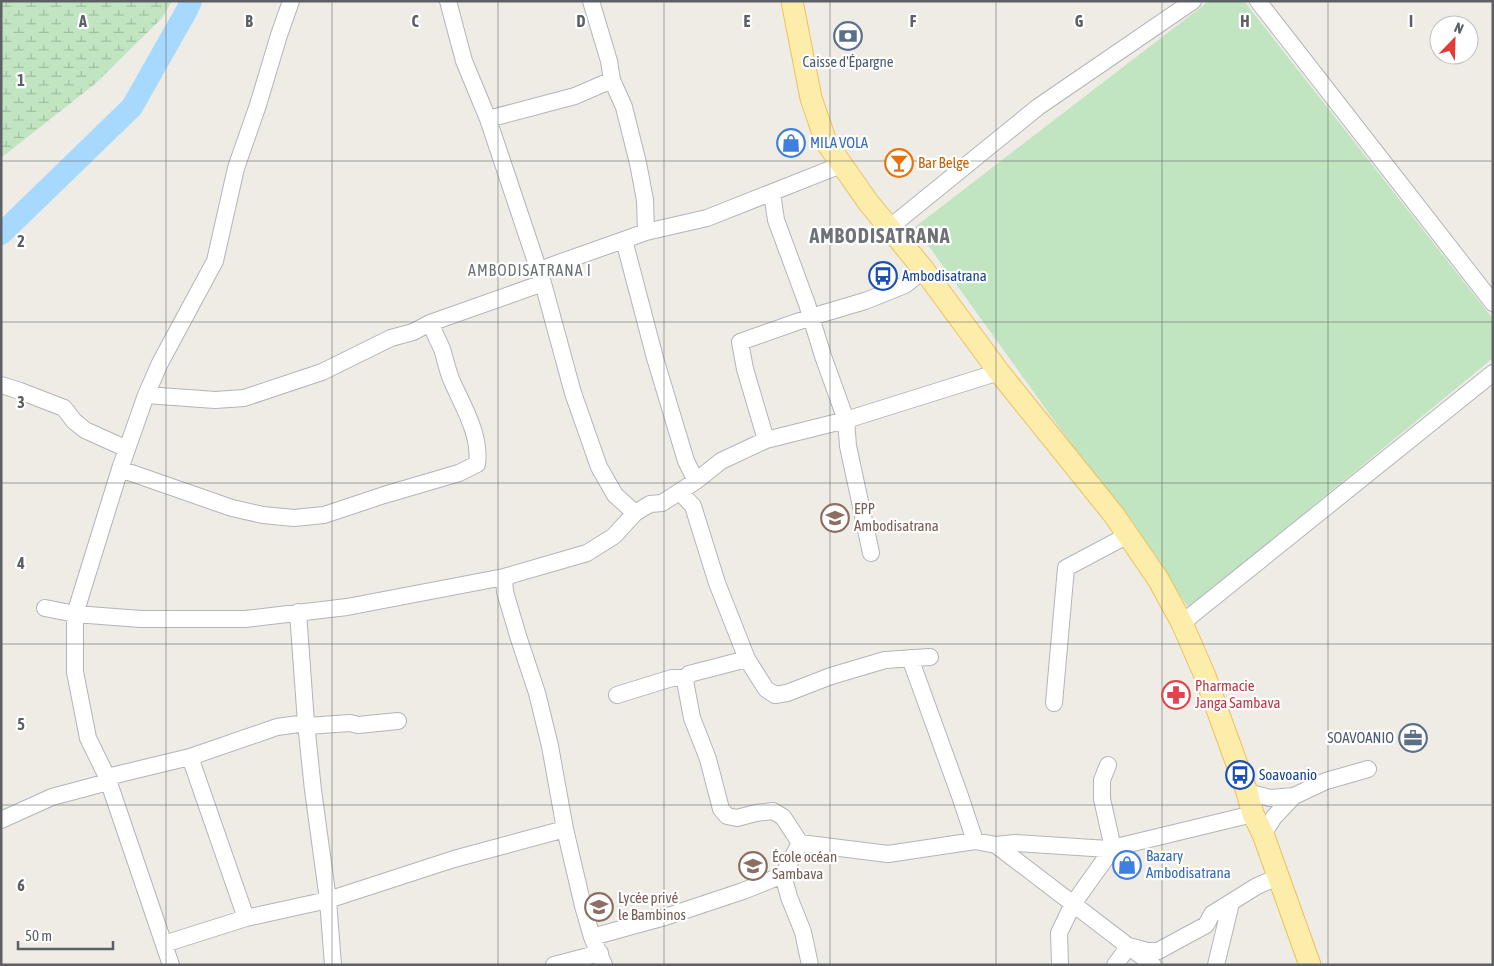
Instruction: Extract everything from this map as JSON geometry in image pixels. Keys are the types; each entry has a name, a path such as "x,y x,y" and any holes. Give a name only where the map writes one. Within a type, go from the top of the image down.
{"main road":[{"path":"792,1 811,98 826,142 889,228 924,270 998,372 1114,515 1158,579 1182,623 1205,676 1247,792 1253,814 1263,834 1310,965"}],"street":[{"path":"171,965 107,779 88,738 74,672 75,614 120,469 146,395 160,364 215,261 236,168 258,106 279,35 292,1"},
{"path":"448,1 464,61 488,119 541,277 573,393 599,467 615,495 634,513"},
{"path":"591,1 609,61 612,80 624,107 638,162 645,200 646,232"},
{"path":"889,228 1038,107 1193,1"},
{"path":"1258,1 1493,303"},
{"path":"488,119 575,96 612,80"},
{"path":"146,395 215,400 244,398 322,372 391,338 413,332 624,240 646,232 706,218 841,164"},
{"path":"772,193 776,220 846,420 848,446 871,553"},
{"path":"624,240 655,358 683,452 696,481"},
{"path":"766,440 745,369 740,342 811,317 866,301 905,285 924,270"},
{"path":"120,469 232,508 263,515 294,518 324,515 459,473 477,464 478,456 474,434 430,323"},
{"path":"45,608 75,614 141,620 236,619 347,607 504,577 587,552 614,536 634,513 650,504 662,503 696,481 721,461 766,440 846,420 998,372"},
{"path":"1182,623 1493,373"},
{"path":"1,386 20,391 64,408 84,430 127,450"},
{"path":"680,492 693,506 717,583 748,659 766,689 775,695 788,693 831,676 885,660 930,657"},
{"path":"1054,703 1066,568 1128,535"},
{"path":"504,577 505,592 537,693 550,746 576,877 592,937 602,959 554,965"},
{"path":"298,612 306,725 328,900 332,965"},
{"path":"910,658 975,841"},
{"path":"748,659 689,674 685,681 692,718 708,759 721,809 728,816 737,818 756,813 773,812 783,817 800,843 888,854 975,841 996,845 1015,844 1108,849 1253,814"},
{"path":"618,695 672,678 687,678"},
{"path":"1,820 52,797 107,779 190,757 276,727 350,723 358,725 398,721"},
{"path":"190,757 246,918"},
{"path":"1060,965 1059,933 1073,904 1113,848 1102,799 1102,780 1108,765"},
{"path":"1247,792 1270,798 1294,796 1326,781 1368,769"},
{"path":"1263,834 1274,817 1294,796"},
{"path":"164,944 246,918 328,900 454,859 565,829"},
{"path":"592,937 665,917 743,891 783,875 800,843"},
{"path":"996,845 1153,965"},
{"path":"783,875 789,897 803,932 810,965"},
{"path":"1129,946 1146,951 1158,951 1206,925 1212,914 1256,886 1278,877"},
{"path":"1216,965 1231,903"},
{"path":"1116,965 1129,946"}],"green space":[{"path":"1,1 172,1 162,18 96,83 1,158"},
{"path":"1209,1 1244,1 1493,319 1493,358 1189,608 915,227"}],"waterway":[{"path":"1,234 132,107 191,1"}],"place":[{"name":"Caisse d'Épargne","path":"848,36"},
{"name":"MILA VOLA","path":"791,143"},
{"name":"Bar Belge","path":"899,163"},
{"name":"Ambodisatrana","path":"883,276"},
{"name":"EPP Ambodisatrana","path":"835,518"},
{"name":"Pharmacie Janga Sambava","path":"1176,695"},
{"name":"SOAVOANIO","path":"1413,738"},
{"name":"Soavoanio","path":"1240,775"},
{"name":"Bazary Ambodisatrana","path":"1127,865"},
{"name":"École océan Sambava","path":"753,866"},
{"name":"Lycée privé le Bambinos","path":"599,907"}],"district":[{"name":"AMBODISATRANA","path":"880,236"},
{"name":"AMBODISATRANA I","path":"530,270"}]}
